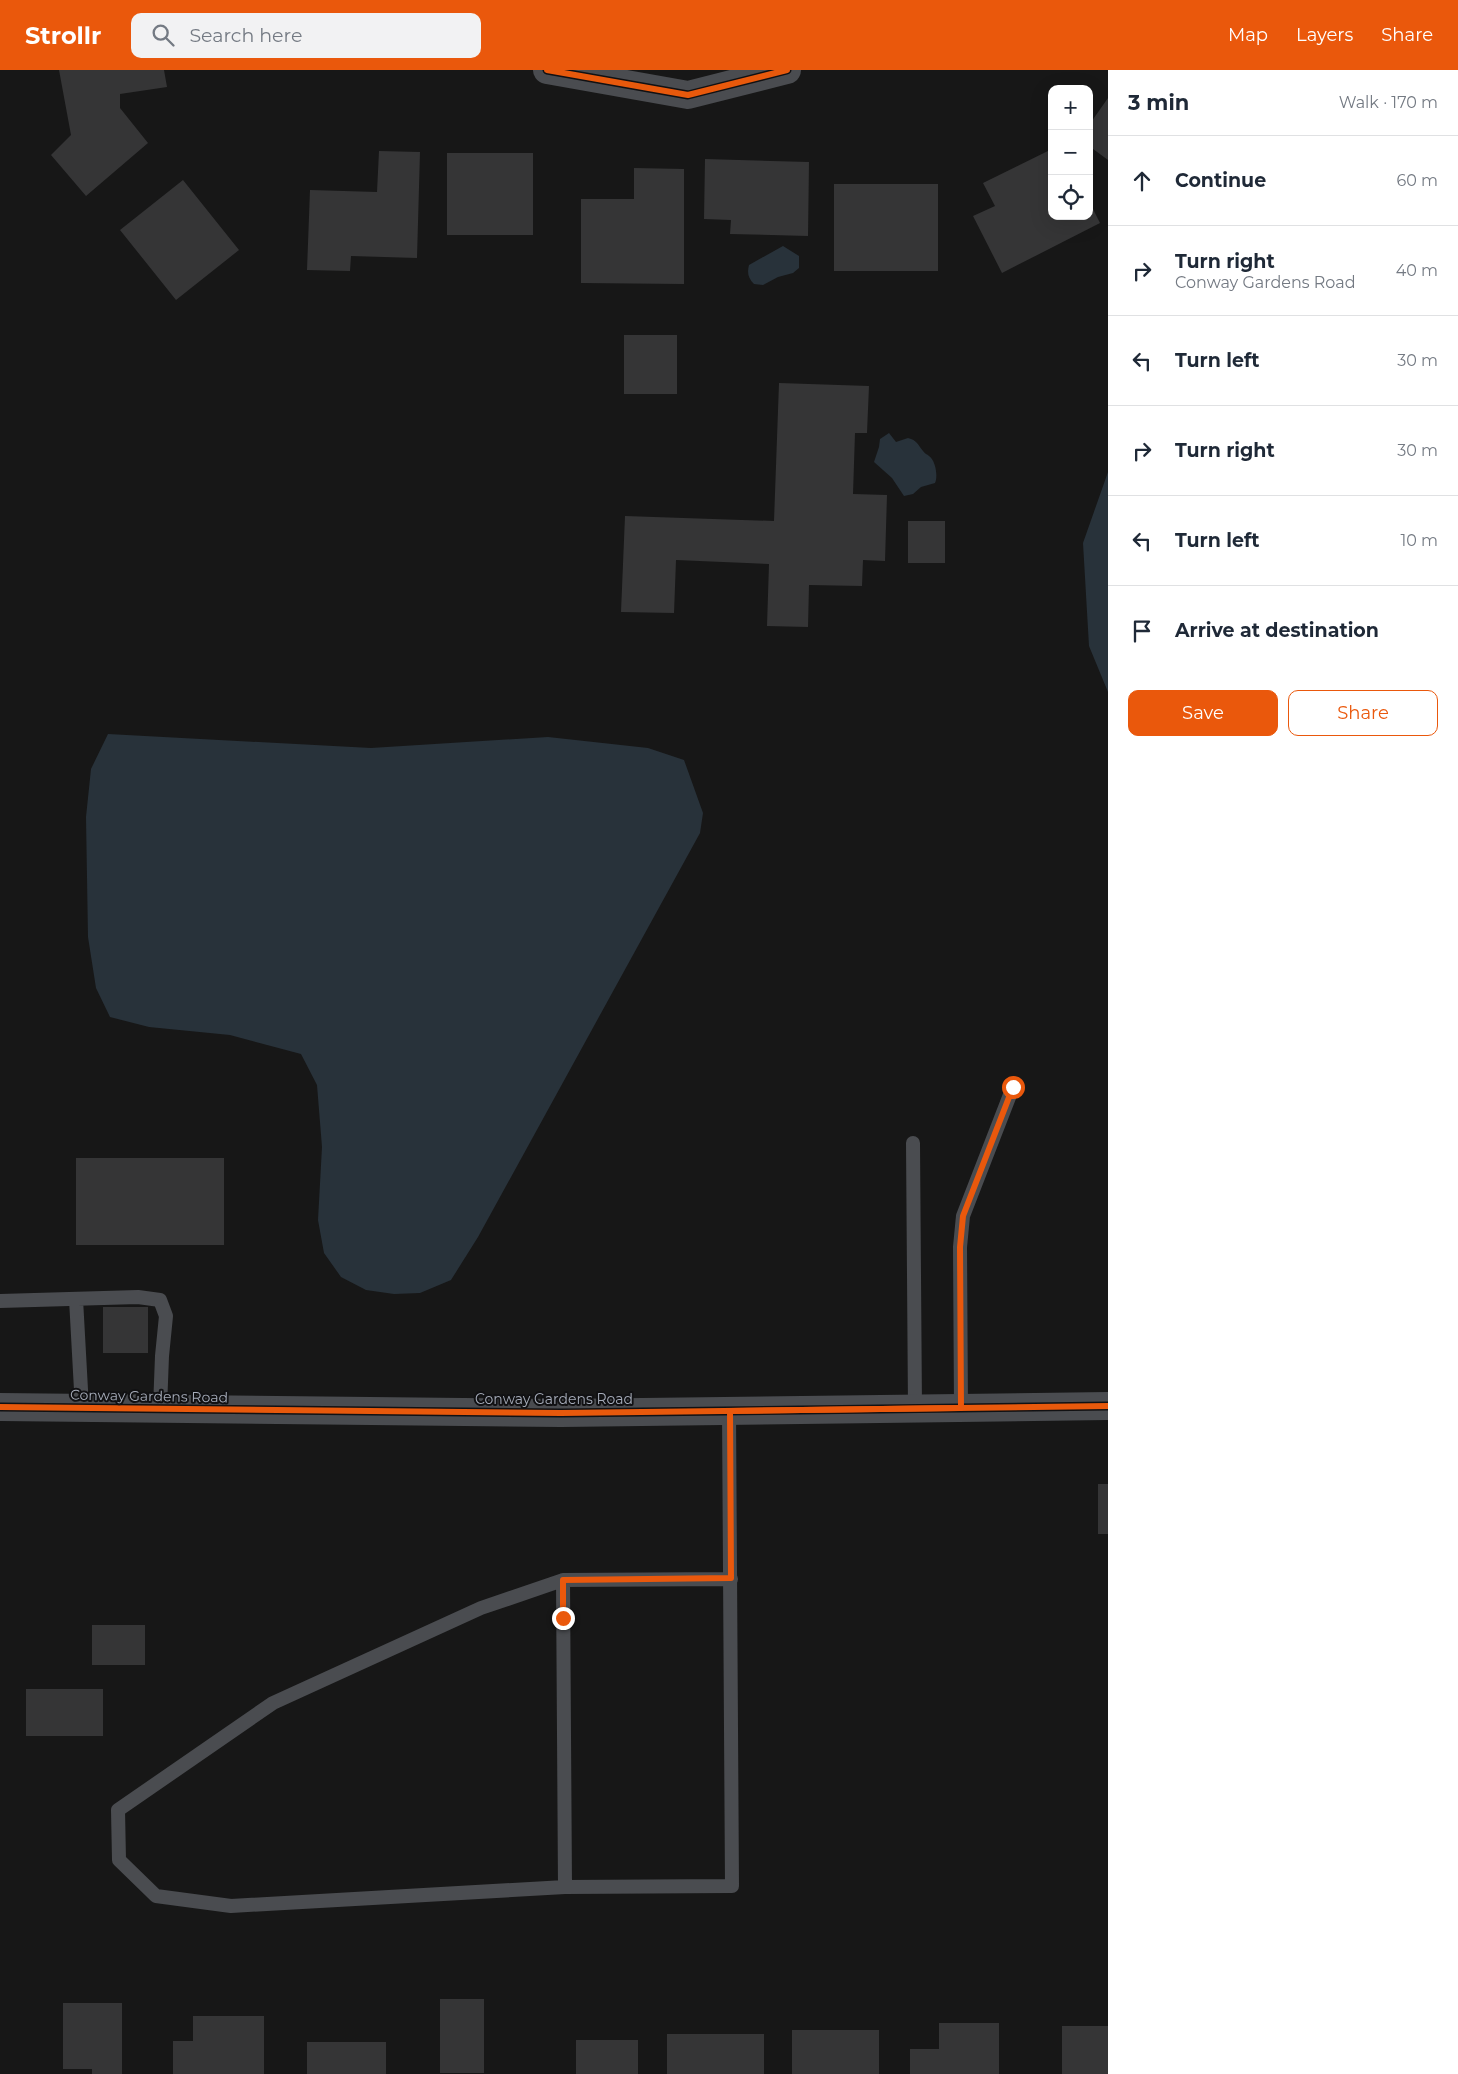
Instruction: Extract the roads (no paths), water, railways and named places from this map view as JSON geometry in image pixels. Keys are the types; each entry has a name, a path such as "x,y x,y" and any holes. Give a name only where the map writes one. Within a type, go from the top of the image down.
{"street":[{"path":"547,70 688,96 787,70"},
{"name":"Conway Gardens Road","path":"0,1406 561,1413 1108,1406"}],"lane":[{"path":"961,1408 960,1247 963,1216 1013,1087"},
{"path":"913,1143 915,1408"},
{"path":"0,1301 138,1297 160,1300 166,1316 160,1408"},
{"path":"76,1299 82,1408"},
{"path":"730,1411 731,1578 732,1886 566,1888 231,1906 156,1896 119,1860 118,1810 273,1703 481,1608 563,1580 731,1578"},
{"path":"563,1580 566,1888"}]}
